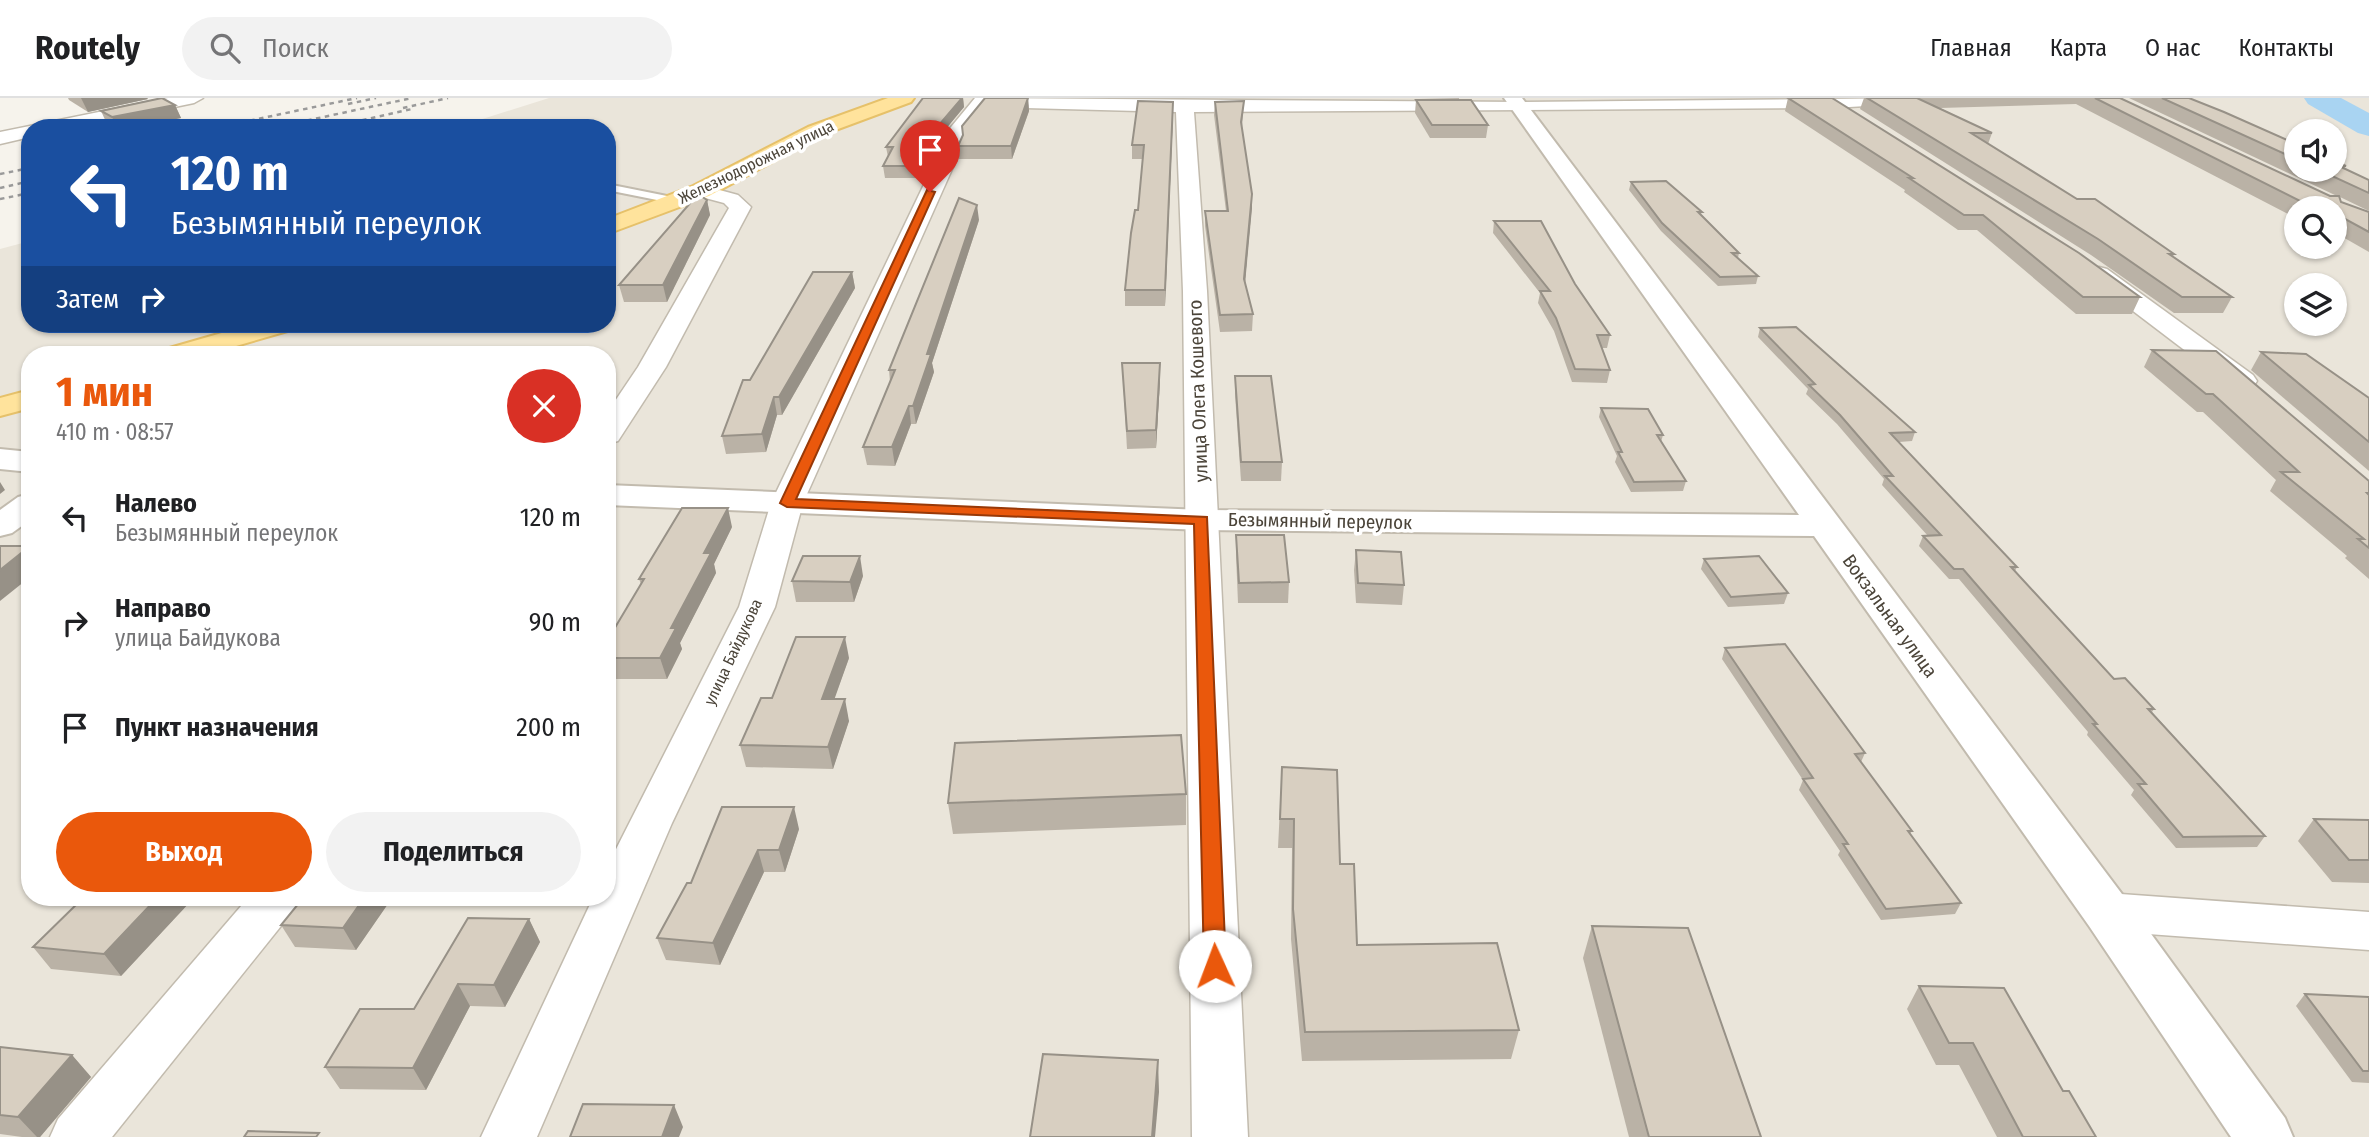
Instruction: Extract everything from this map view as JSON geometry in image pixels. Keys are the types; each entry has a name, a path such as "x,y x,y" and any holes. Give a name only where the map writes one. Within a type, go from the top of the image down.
{"main road":[{"name":"Железнодорожная улица","path":"616,224 701,191 815,131 905,98"},
{"path":"207,346 251,333"},
{"path":"0,407 21,401"}],"street":[{"path":"89,119 194,98"},
{"name":"улица Байдукова","path":"616,899 650,823 757,607 787,503 952,147 951,138 979,100 1185,107 1916,98"},
{"path":"1828,100 1867,125"},
{"name":"Вокзальная улица","path":"1517,103 2107,912 2264,1137"},
{"name":"улица Олега Кошевого","path":"1185,107 1195,291 1220,1137"},
{"path":"0,138 21,133"},
{"path":"616,421 652,367 740,207 731,199 701,191"},
{"path":"2082,262 2227,367 2258,394"},
{"path":"0,459 21,461"},
{"name":"Безымянный переулок","path":"616,495 1202,520 1824,526"},
{"path":"0,526 21,511"},
{"path":"78,1137 269,906"},
{"name":"улица Байдукова","path":"509,1137 613,906"},
{"path":"2107,912 2369,931"}],"lane":[{"path":"616,189 677,201"}],"shaded area":[{"path":"549,98 2369,98 2369,1137 0,1137 0,249 21,243 21,333 616,333 616,119 482,119"}],"building":[{"path":"162,98 175,105 112,117 101,111"},
{"path":"923,98 962,98 939,125 932,147 924,147 914,166 883,166 893,147 886,147"},
{"path":"985,98 1028,98 1011,146 958,146 963,135 962,126"},
{"path":"1788,98 1832,98 2079,253 2140,297 2083,297 1983,215 1964,215 1909,178 1913,178"},
{"path":"1867,98 1917,98 1992,133 1971,133 2077,199 2095,199 2232,297 2182,297 2098,239"},
{"path":"2095,98 2120,98 2284,175 2284,182 2300,182 2330,196 2290,196"},
{"path":"2162,98 2189,98 2284,139 2284,154"},
{"path":"1416,100 1471,100 1488,125 1432,125"},
{"path":"1138,101 1173,102 1165,290 1125,290 1131,233 1135,210 1138,210 1144,145 1132,145"},
{"path":"1244,101 1241,122 1252,194 1244,279 1253,314 1220,315 1205,211 1228,211 1215,102"},
{"path":"2347,170 2369,180 2369,193 2345,182"},
{"path":"1666,181 1702,212 1698,212 1739,253 1732,253 1758,276 1720,277 1662,223 1631,182"},
{"path":"698,194 707,200 663,285 619,285"},
{"path":"959,198 977,205 927,354 931,354 913,406 909,406 892,447 863,447 895,370 889,370"},
{"path":"2347,204 2369,212 2369,232 2347,220"},
{"path":"1494,221 1541,221 1575,284 1610,335 1597,335 1610,370 1575,369 1556,318 1540,291 1550,291"},
{"path":"813,272 852,272 779,397 774,397 762,434 722,436 743,380 750,380"},
{"path":"1796,327 1915,432 1890,433 2017,567 2011,567 2114,679 2125,678 2154,709 2148,709 2265,836 2183,837 2138,784 2146,784 2093,724 2097,724 1963,569 1954,569 1923,536 1941,535 1885,476 1893,476 1840,415 1809,385 1815,384 1760,328"},
{"path":"2152,350 2216,351 2369,481 2369,548 2358,539 2364,539 2281,472 2299,472 2213,394 2206,394"},
{"path":"2261,352 2306,354 2369,398 2369,442"},
{"path":"1122,363 1160,363 1156,430 1127,431"},
{"path":"1235,376 1271,376 1282,462 1241,462"},
{"path":"1601,408 1648,409 1663,435 1657,435 1686,481 1634,482 1618,452 1622,452"},
{"path":"682,508 728,508 704,553 711,553 671,628 676,628 660,658 616,658 616,626 644,579 639,579"},
{"path":"1236,535 1284,535 1289,582 1239,583"},
{"path":"0,546 21,546 21,553 0,570"},
{"path":"1356,550 1401,552 1404,585 1358,583"},
{"path":"803,556 860,556 850,582 792,581"},
{"path":"1759,556 1788,593 1731,597 1704,559"},
{"path":"796,637 845,637 822,699 845,699 828,747 740,745 761,698 772,698"},
{"path":"1785,644 1865,753 1855,754 1961,903 1886,909 1843,844 1848,844 1803,779 1813,778 1725,648"},
{"path":"1181,735 1186,794 948,803 955,743"},
{"path":"1282,767 1337,770 1340,864 1354,864 1357,945 1497,943 1519,1030 1305,1032 1293,909 1294,819 1280,819"},
{"path":"722,807 794,807 779,850 758,850 713,943 657,938 687,883 691,883"},
{"path":"2314,819 2369,820 2369,860 2349,860"},
{"path":"75,906 149,906 104,954 33,947"},
{"path":"296,906 358,906 343,928 281,925"},
{"path":"468,918 529,919 494,985 458,984 413,1068 325,1067 360,1009 414,1009"},
{"path":"1592,926 1688,928 1761,1137 1649,1137"},
{"path":"1919,986 2004,988 2063,1091 2069,1091 2096,1137 2023,1137 1973,1043 1949,1043"},
{"path":"2305,994 2369,997 2369,1071 2363,1071"},
{"path":"0,1047 72,1055 18,1117 0,1115"},
{"path":"1043,1054 1158,1060 1152,1137 1030,1137"},
{"path":"583,1104 674,1105 662,1137 570,1137"},
{"path":"248,1131 319,1133 316,1137 244,1137"}],"waterway":[{"path":"2319,98 2369,126"}],"railway":[{"path":"258,119 357,98"},
{"path":"348,104 376,98"},
{"path":"314,119 412,98"},
{"path":"403,108 448,98"},
{"path":"367,119 412,109"},
{"path":"0,174 21,170"},
{"path":"0,188 21,183"},
{"path":"0,199 21,195"}],"route":[{"path":"930,192 787,503 1202,520 1215,966"}]}
